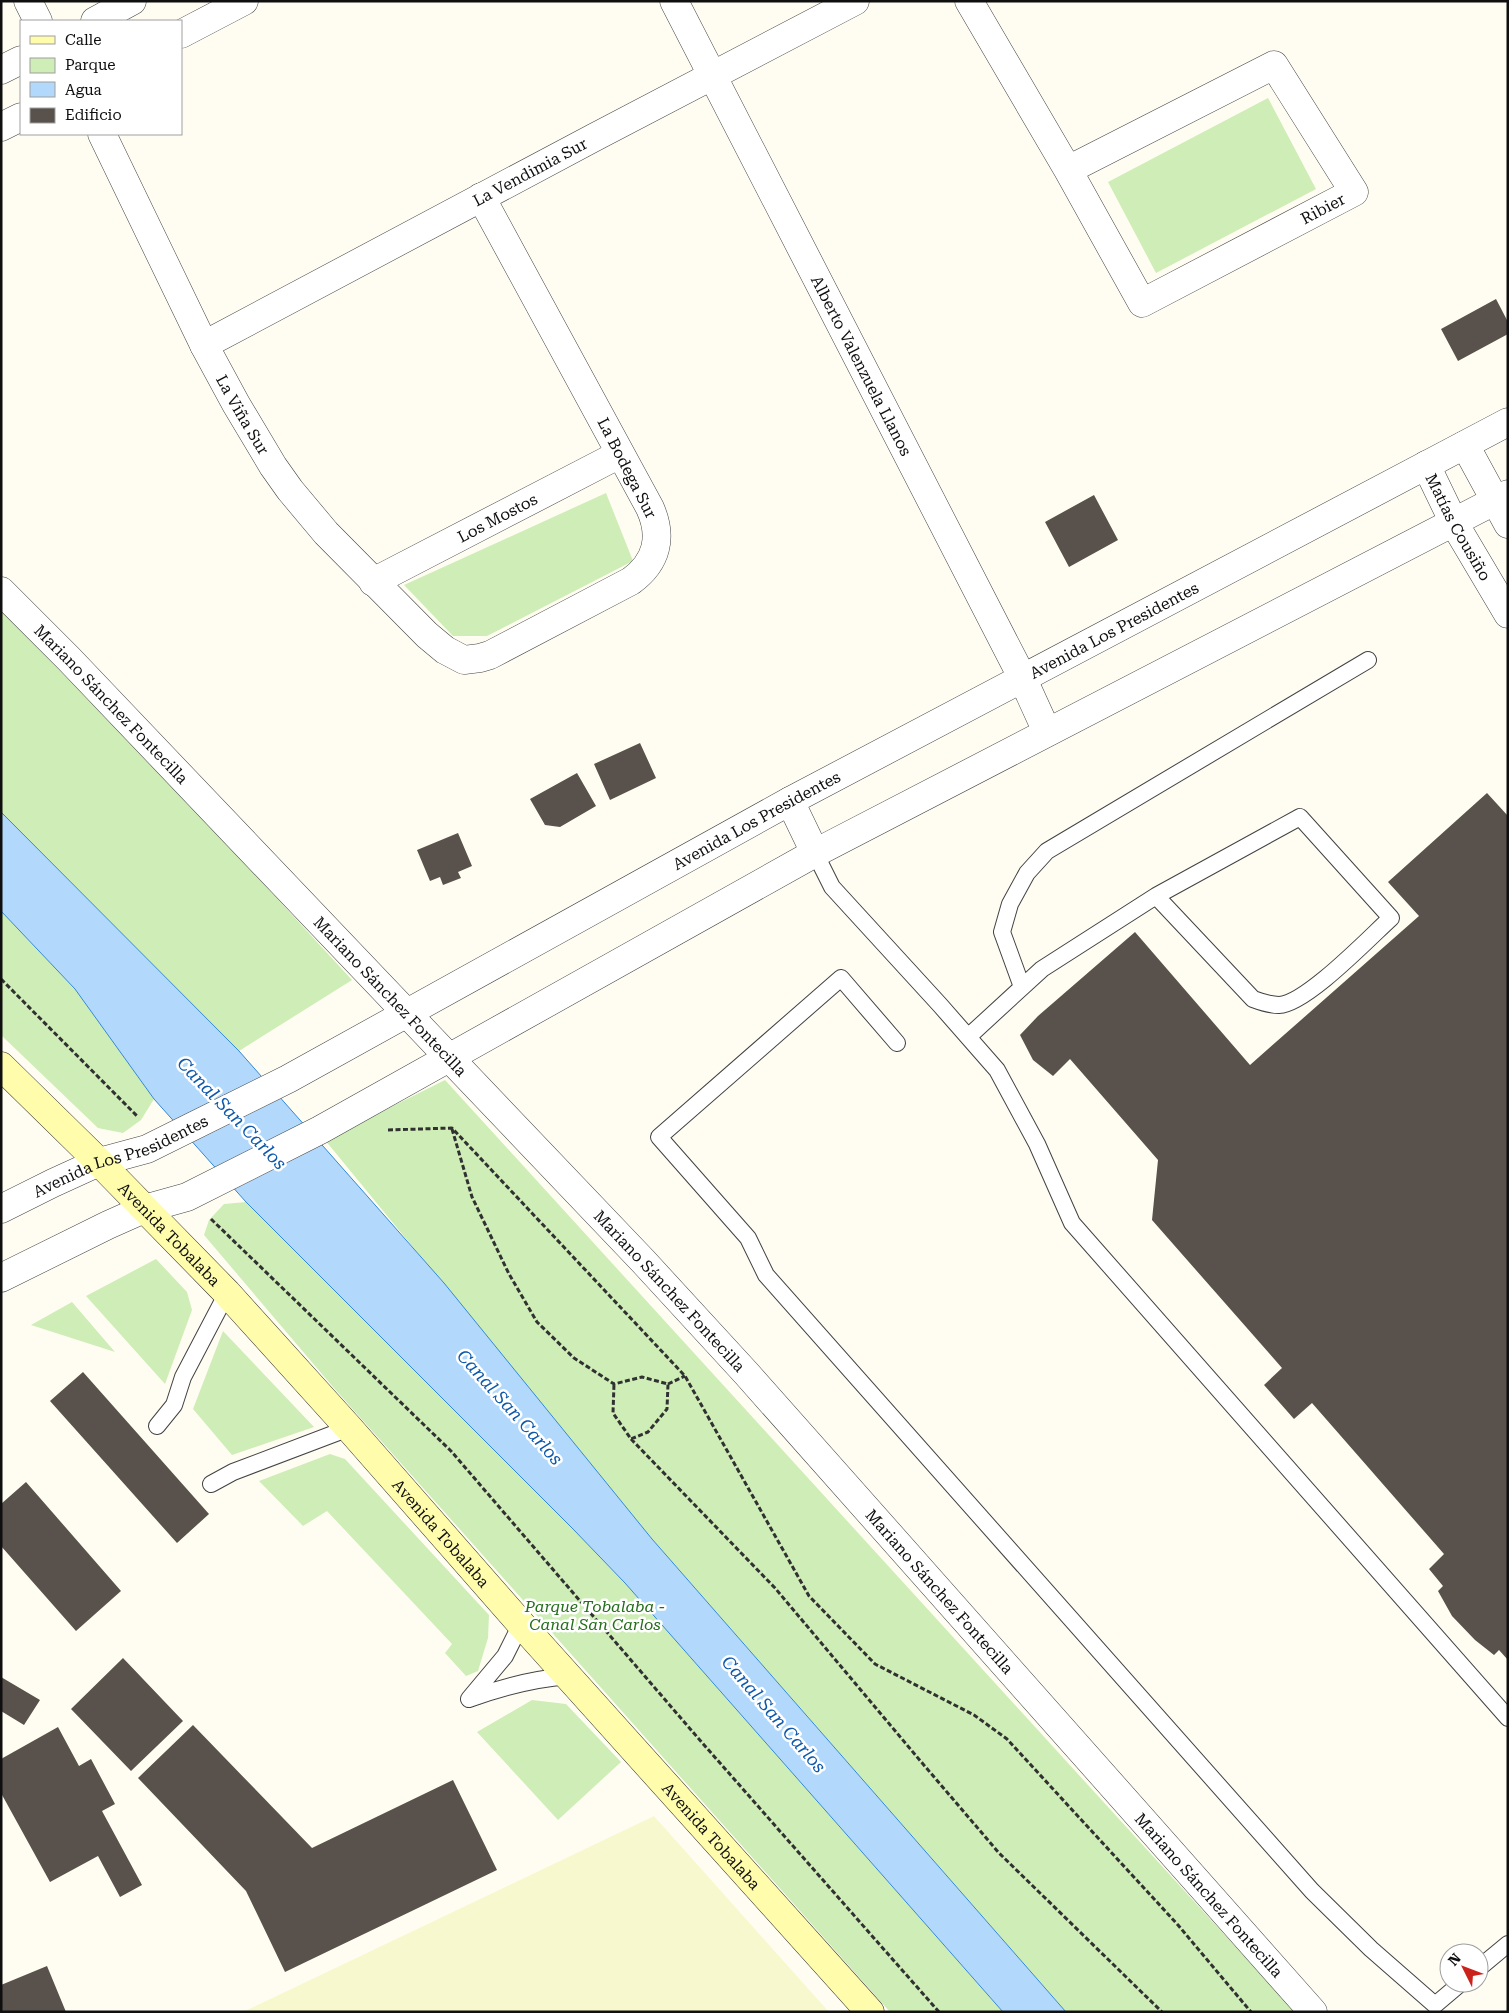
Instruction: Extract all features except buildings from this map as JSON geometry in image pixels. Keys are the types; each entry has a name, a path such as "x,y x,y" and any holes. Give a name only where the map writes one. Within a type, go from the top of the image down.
{"main road":[{"name":"Avenida Tobalaba","path":"1,1066 99,1162 226,1293 870,2012"}],"street":[{"path":"28,1 38,20"},
{"path":"98,20 132,1"},
{"path":"182,33 244,1"},
{"name":"Alberto Valenzuela Llanos","path":"674,1 1022,677 1047,732"},
{"name":"La Vendimia Sur","path":"204,345 711,75 855,1"},
{"name":"Ribier","path":"970,1 1068,170 1142,303 1354,192 1274,65 1068,170"},
{"path":"1,70 20,60"},
{"path":"1,127 20,118"},
{"name":"La Viña Sur","path":"102,135 204,345 257,442 290,490 326,533 426,635 446,650"},
{"name":"La Bodega Sur","path":"446,650 464,660 490,655 631,581 647,567 652,557 658,532 655,519 481,197"},
{"name":"Avenida Los Presidentes","path":"3,1204 99,1162 153,1145 288,1078 790,801 1508,422"},
{"path":"1,1278 144,1209 192,1194 320,1130 815,853 1454,523 1504,506 1465,444"},
{"name":"Los Mostos","path":"374,582 620,454"},
{"name":"Matías Cousiño","path":"1426,465 1454,523 1508,614"},
{"name":"Mariano Sánchez Fontecilla","path":"1,591 83,674 407,1013 746,1373 1313,2012"},
{"path":"790,801 815,853"}],"lane":[{"path":"1022,988 1002,932 1010,904 1027,873 1047,851 1368,660"},
{"path":"968,1037 1042,969 1156,896 1300,817 1391,918 1315,988 1296,1001 1280,1005 1264,1003 1253,999 1156,896"},
{"path":"815,853 832,887 997,1070 1037,1144 1072,1223 1508,1718"},
{"path":"897,1042 841,978 659,1137 748,1238 766,1274 1312,1892 1435,2005 1449,1993"},
{"path":"157,1426 174,1405 183,1377 226,1293"},
{"path":"211,1484 233,1472 348,1428"},
{"path":"521,1624 505,1656 469,1699 504,1687 539,1679 568,1676"},
{"path":"1489,1960 1508,1944"}],"path":[{"path":"1,979 141,1120 153,1145"},
{"path":"383,1130 452,1128 685,1376 809,1596 875,1664 974,1715 1007,1739 1178,1925 1251,2012"},
{"path":"452,1128 472,1197 509,1274 537,1322 574,1358 614,1384 642,1377 668,1384 685,1376"},
{"path":"192,1194 452,1451 698,1738 939,2012"},
{"path":"614,1384 613,1413 631,1439 775,1588 999,1853 1162,2012"},
{"path":"631,1439 648,1432 667,1409 668,1384"}],"green space":[{"path":"1268,98 1316,189 1156,273 1108,182"},
{"path":"606,493 633,561 487,636 453,636 404,585"},
{"path":"1,605 63,666 352,980 239,1051 1,812"},
{"path":"1,911 75,989 154,1099 141,1120 123,1133 98,1128 1,1035"},
{"path":"445,1080 1295,2012 1066,2012 652,1539 325,1140"},
{"name":"Parque Tobalaba - Canal San Carlos","path":"246,1202 625,1583 1003,2012 890,2012 333,1387 204,1235 209,1220 224,1204"},
{"path":"156,1259 187,1292 192,1310 165,1384 86,1296"},
{"path":"72,1302 115,1352 31,1325"},
{"path":"223,1331 314,1427 232,1455 193,1409"},
{"path":"330,1454 345,1459 489,1615 488,1638 478,1671 466,1676 445,1653 452,1644 327,1511 303,1526 259,1481"},
{"path":"532,1700 566,1704 621,1762 558,1820 477,1732"},
{"path":"654,1816 829,2012 243,2012"}],"water":[{"name":"Canal San Carlos","path":"1,812 239,1051 444,1283 652,1539 1066,2012 1003,2012 625,1583 246,1202 154,1099 75,989 1,911"}]}
